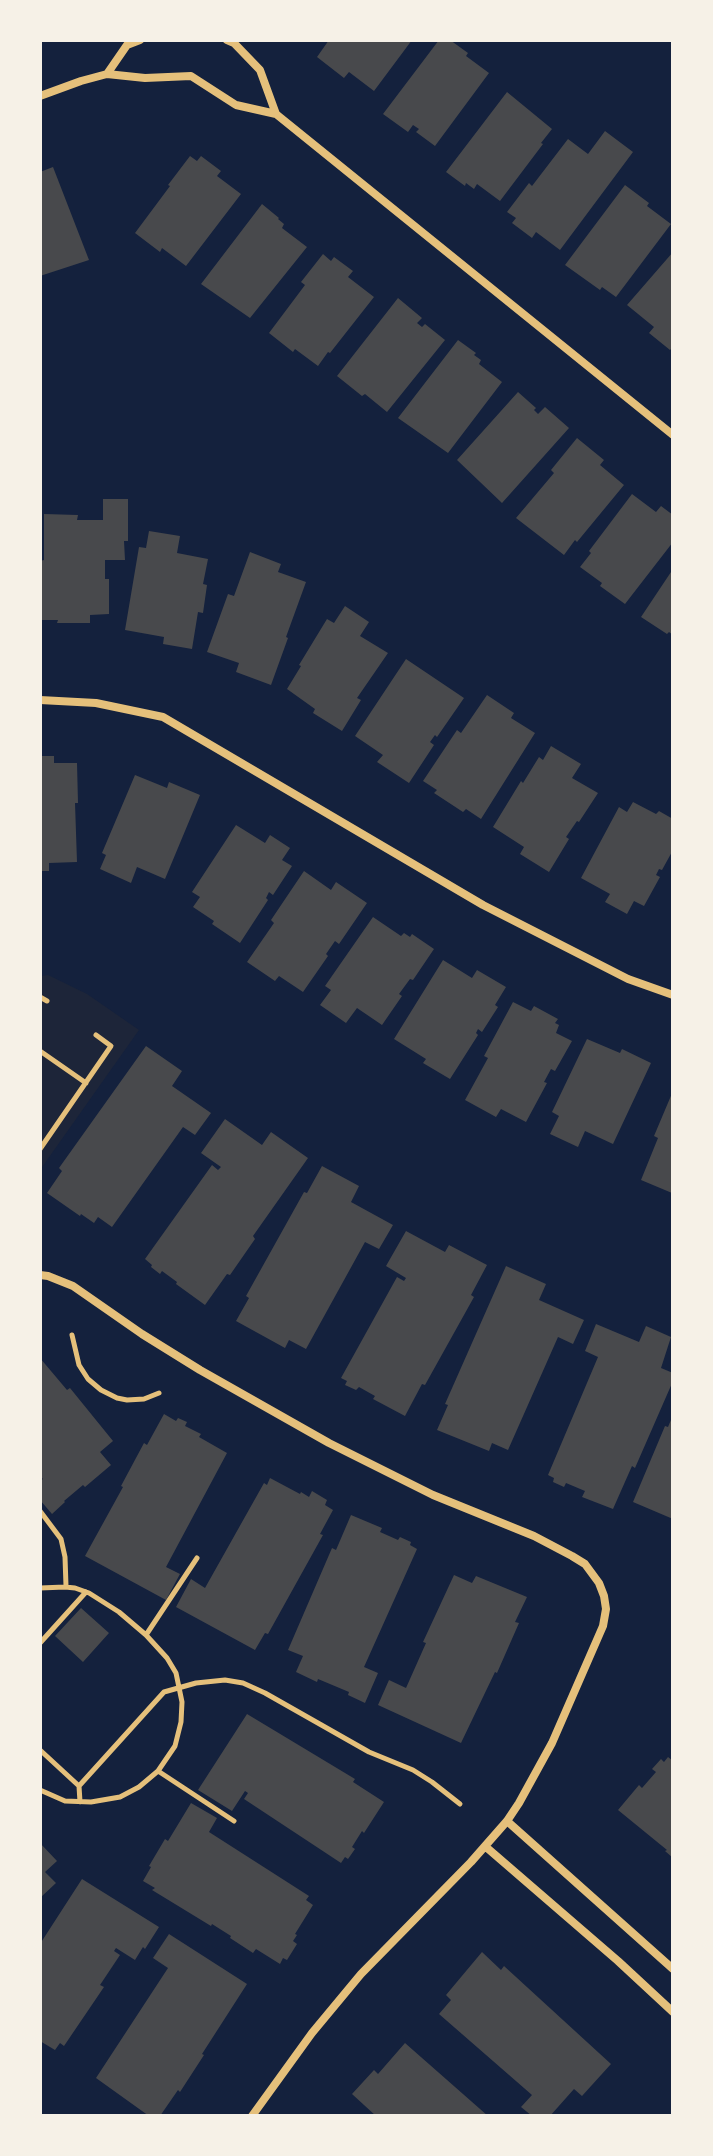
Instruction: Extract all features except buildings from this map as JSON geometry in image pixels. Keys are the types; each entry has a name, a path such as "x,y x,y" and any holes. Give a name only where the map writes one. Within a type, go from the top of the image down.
{"street":[{"path":"107,74 127,45 140,40"},
{"path":"227,40 234,43 260,70 276,114"},
{"path":"40,96 107,74 145,78 191,76 236,105 276,114 673,435"},
{"path":"40,700 96,703 163,717 483,905 628,979 673,995"},
{"path":"40,1275 73,1286 200,1370 329,1443 433,1495 534,1536 585,1564 604,1596 606,1609 603,1626 552,1743 507,1821 486,1847 361,1974 312,2033 252,2116"},
{"path":"507,1821 673,1969"},
{"path":"486,1847 673,2012"}],"path":[{"path":"40,997 47,1001"},
{"path":"40,1149 111,1046 96,1035"},
{"path":"40,1051 86,1083"},
{"path":"72,1335 79,1365 88,1379 101,1390 127,1400 144,1399 159,1393"},
{"path":"40,1511 61,1539 66,1587"},
{"path":"146,1635 197,1558"},
{"path":"40,1588 66,1587 86,1592 119,1612 146,1635 173,1667 180,1687 182,1712 178,1735 169,1757 139,1787 120,1797 91,1802 65,1801 40,1790"},
{"path":"40,1643 86,1592"},
{"path":"79,1786 164,1692 225,1680 243,1683 369,1752 413,1770 460,1804"},
{"path":"40,1750 79,1786 80,1802"},
{"path":"158,1771 234,1821"}],"shaded area":[{"path":"48,975 87,994 139,1030 40,1170 40,976"}]}
